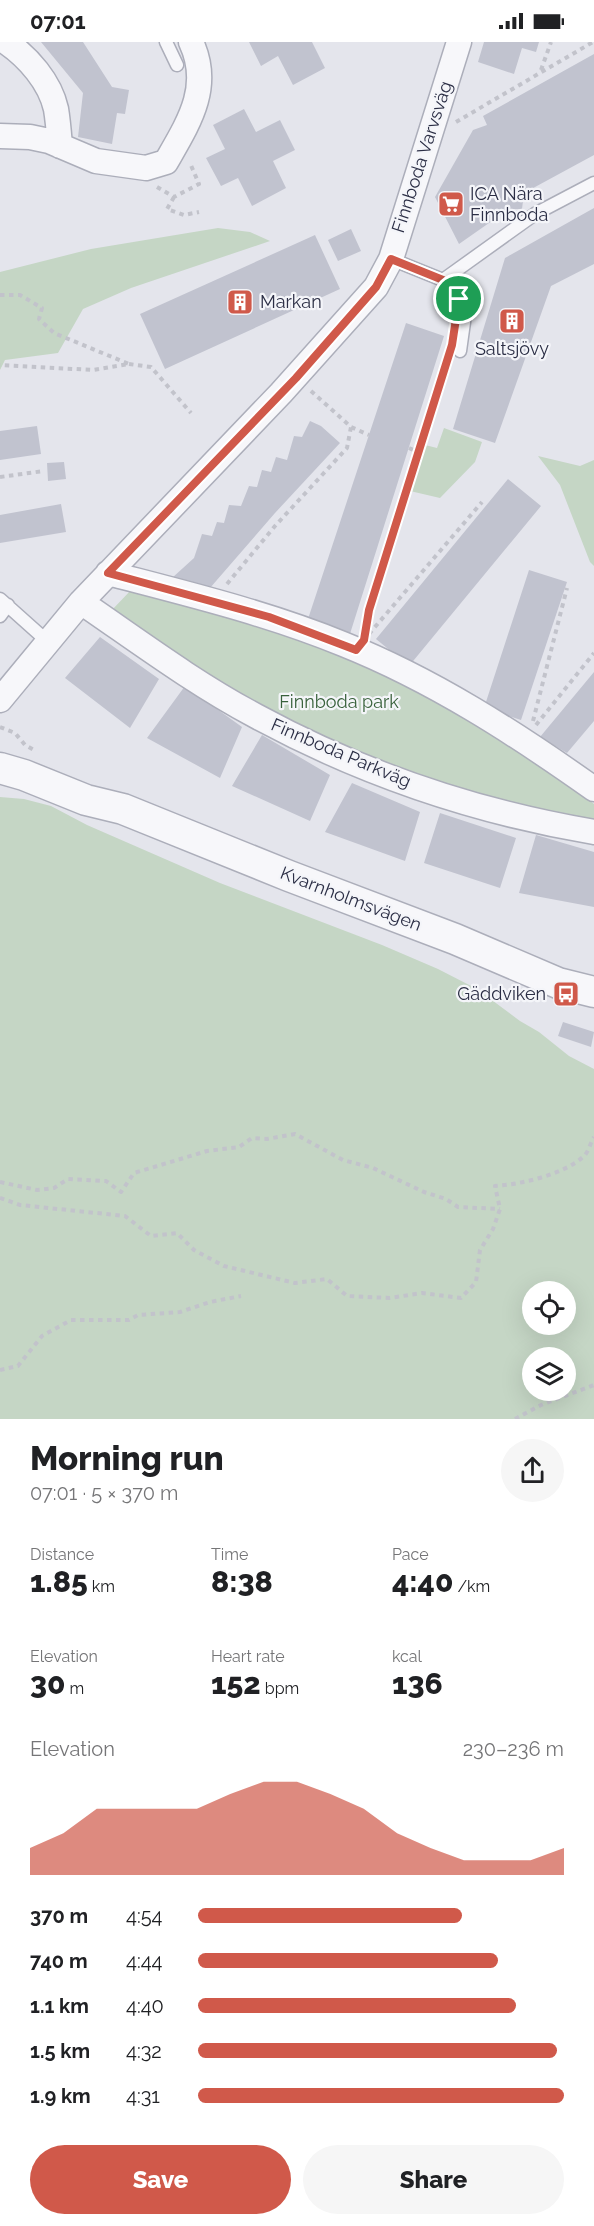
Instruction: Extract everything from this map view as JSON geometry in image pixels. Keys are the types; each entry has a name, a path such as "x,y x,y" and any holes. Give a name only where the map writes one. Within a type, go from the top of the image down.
{"street":[{"path":"6,42 21,52 47,88 55,107 60,147"},
{"path":"0,136 30,137 96,161 146,168 166,162 192,114 198,94 200,68 191,42"},
{"name":"Finnboda Varvsväg","path":"0,700 81,602 296,378 376,287 391,259 459,42"},
{"path":"108,573 269,617 343,644 415,678 524,740 594,789"},
{"name":"Finnboda Parkväg","path":"81,602 194,680 307,742 382,774 448,797 534,820 594,832"},
{"name":"Kvarnholmsvägen","path":"0,749 93,790 123,809"},
{"name":"Kvarnholmsvägen","path":"0,768 24,774 86,800 123,809 589,994"}],"lane":[{"path":"166,42 177,65"},
{"path":"443,280 536,214 594,183"},
{"path":"391,259 443,280 466,308 454,353"},
{"path":"3,606 47,641"}],"path":[{"path":"541,71 551,42"},
{"path":"428,138 592,42"},
{"path":"158,188 167,194"},
{"path":"174,197 167,209 184,215 199,212"},
{"path":"0,295 20,295 42,308 39,319 54,333 129,364 151,367 191,413"},
{"path":"454,353 418,452 369,610 364,640 482,502"},
{"path":"0,365 93,370 129,364"},
{"path":"296,378 351,427 369,435"},
{"path":"213,601 274,526 347,448 351,427"},
{"path":"409,448 418,452"},
{"path":"0,477 44,471"},
{"path":"567,588 531,731 594,653"},
{"path":"0,1182 37,1190 54,1188 69,1179 106,1181 121,1192 134,1173 143,1170 207,1151 239,1147 252,1138 267,1139 295,1134 343,1160 373,1168 424,1192 446,1199 458,1207 500,1209"},
{"path":"0,1198 20,1205 125,1216 151,1236 177,1233 194,1250 224,1266 295,1283 327,1280 347,1296 390,1298 422,1293 461,1298 476,1281 480,1250 493,1229 500,1209 495,1186 521,1184 550,1174 582,1157 594,1137"},
{"path":"0,1370 18,1366 42,1336 71,1320 129,1320 138,1315 180,1312 210,1302 241,1296"},
{"path":"515,1419 541,1405 594,1385"}],"green space":[{"path":"218,228 250,232 270,241 131,288 83,309 58,353 5,360 0,370 0,272 91,249"},
{"path":"444,428 482,442 475,462 440,498 410,491 425,445 437,448"},
{"path":"538,456 580,466 594,460 594,566 590,562 560,485"},
{"name":"Finnboda park","path":"132,589 266,626 348,657 420,690 545,764 594,804 594,826 435,787 243,703 111,611"},
{"path":"0,797 24,799 51,806 87,825 220,883 438,969 477,989 569,1056 594,1069 594,1419 0,1419"}],"building":[{"path":"41,42 83,42 112,87 129,90 125,114 117,113 112,144 78,137 83,93"},
{"path":"249,42 312,42 325,68 293,85 278,56 261,66"},
{"path":"484,42 539,42 536,52 522,48 514,74 478,62"},
{"path":"594,54 594,155 524,193 522,209 509,209 459,244 435,197 473,130 487,125 483,116"},
{"path":"244,109 256,132 280,120 295,150 273,161 286,188 252,206 238,178 221,186 206,158 225,149 213,125"},
{"name":"Saltsjövy","path":"594,208 594,264 551,286 495,443 453,429 505,258"},
{"path":"351,229 361,251 338,261 328,240"},
{"name":"Markan","path":"315,235 340,289 165,369 140,314"},
{"path":"406,323 444,336 349,637 307,622"},
{"path":"310,421 321,426 340,443 210,588 172,578 194,558 202,534 212,536 217,522 224,523 229,505 241,506 249,486 257,487 262,470 271,472 276,457 287,460 294,436 302,437"},
{"path":"37,426 41,454 0,460 0,431"},
{"path":"64,462 66,479 48,481 47,463"},
{"path":"508,479 541,506 409,666 376,639"},
{"path":"61,504 66,532 0,543 0,515"},
{"path":"529,570 567,582 521,720 484,708"},
{"path":"100,637 159,679 130,728 65,678"},
{"path":"594,672 594,721 567,753 540,737"},
{"path":"185,686 242,727 220,778 147,738"},
{"path":"262,735 330,775 310,821 232,786"},
{"path":"352,783 420,812 405,861 325,832"},
{"path":"440,813 516,838 500,888 424,863"},
{"path":"536,835 594,852 594,907 519,893"},
{"path":"563,1022 594,1032 591,1047 558,1036"}],"place":[{"name":"ICA Nära Finnboda","path":"451,204"},
{"name":"Markan","path":"240,302"},
{"name":"Saltsjövy","path":"512,321"},
{"name":"Gäddviken","path":"566,994"}],"route":[{"path":"391,259 443,280 459,299 452,345 369,610 364,640 356,650 269,617 108,573 296,378 376,287 391,259"}]}
